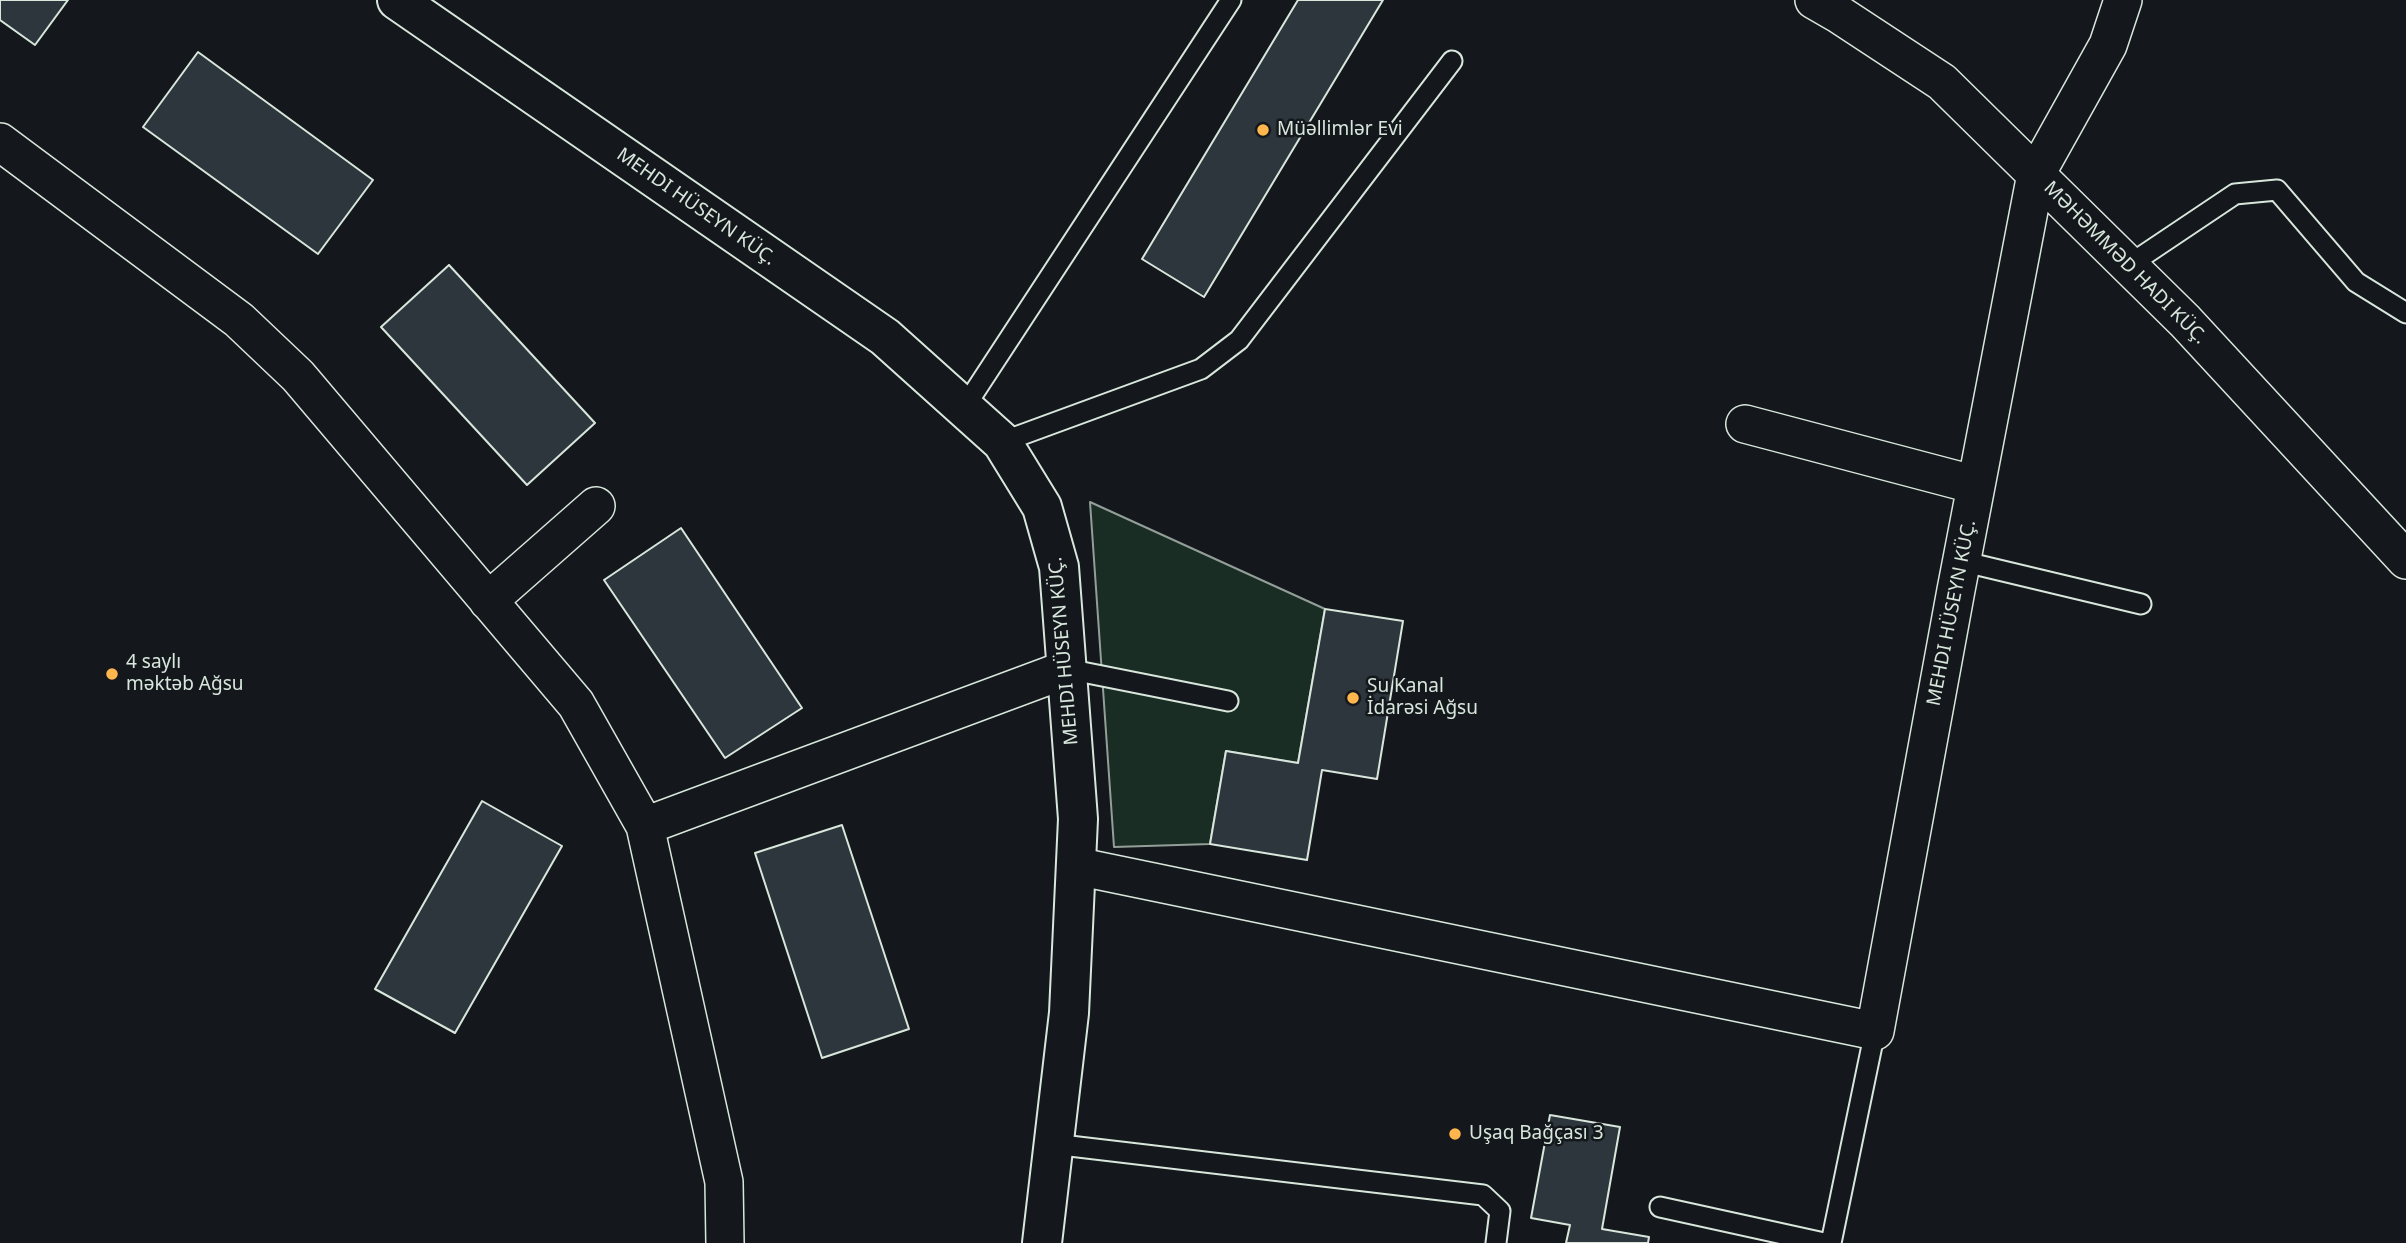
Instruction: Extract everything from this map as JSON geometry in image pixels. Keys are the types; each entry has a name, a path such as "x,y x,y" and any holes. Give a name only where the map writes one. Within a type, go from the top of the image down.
{"street":[{"name":"MEHDI HÜSEYN KÜÇ.","path":"397,0 885,337 1002,442 1042,508 1059,567 1078,819 1069,1013 1042,1243"},
{"name":"MƏHƏMMƏD HADI KÜÇ.","path":"1814,0 1942,82 2185,321 2406,560"},
{"name":"MEHDI HÜSEYN KÜÇ.","path":"1875,1031 1961,561 2036,174 2108,45 2123,0"},
{"path":"0,142 239,320 298,376 576,704 645,826 724,1182 725,1243"},
{"path":"1745,424 1976,485"},
{"path":"488,601 596,506"},
{"path":"645,826 1067,669"},
{"path":"1076,866 1875,1031"}],"lane":[{"path":"964,408 1231,0"},
{"path":"1002,442 1201,369 1239,340 1452,61"},
{"path":"2129,265 2235,194 2277,190 2356,282 2406,313"},
{"path":"1961,561 2141,604"},
{"path":"1067,669 1228,701"},
{"name":"MEHDI HÜSEYN KÜÇ.","path":"1832,1243 1875,1031"},
{"path":"1053,1144 1483,1195 1500,1211 1496,1243"},
{"path":"1660,1207 1824,1243"}],"green space":[{"path":"1090,502 1325,609 1298,763 1226,751 1210,844 1114,847"}],"building":[{"path":"0,0 68,0 35,45 0,20"},
{"name":"Müəllimlər Evi","path":"1298,0 1383,0 1204,297 1142,259"},
{"path":"198,52 373,180 318,254 143,127"},
{"path":"449,265 595,423 527,485 381,327"},
{"path":"681,528 802,708 725,758 604,580"},
{"path":"1325,609 1403,621 1377,779 1322,770 1307,860 1210,844 1226,751 1298,763"},
{"path":"482,801 562,846 455,1033 375,989"},
{"path":"842,825 909,1029 822,1058 755,853"},
{"path":"1550,1115 1620,1127 1602,1229 1649,1237 1648,1243 1566,1243 1570,1225 1531,1218"}],"place":[{"name":"Müəllimlər Evi","path":"1263,130"},
{"name":"4 saylı məktəb Ağsu","path":"112,674"},
{"name":"Su Kanal İdarəsi Ağsu","path":"1353,698"},
{"name":"Uşaq Bağçası 3","path":"1455,1134"}]}
